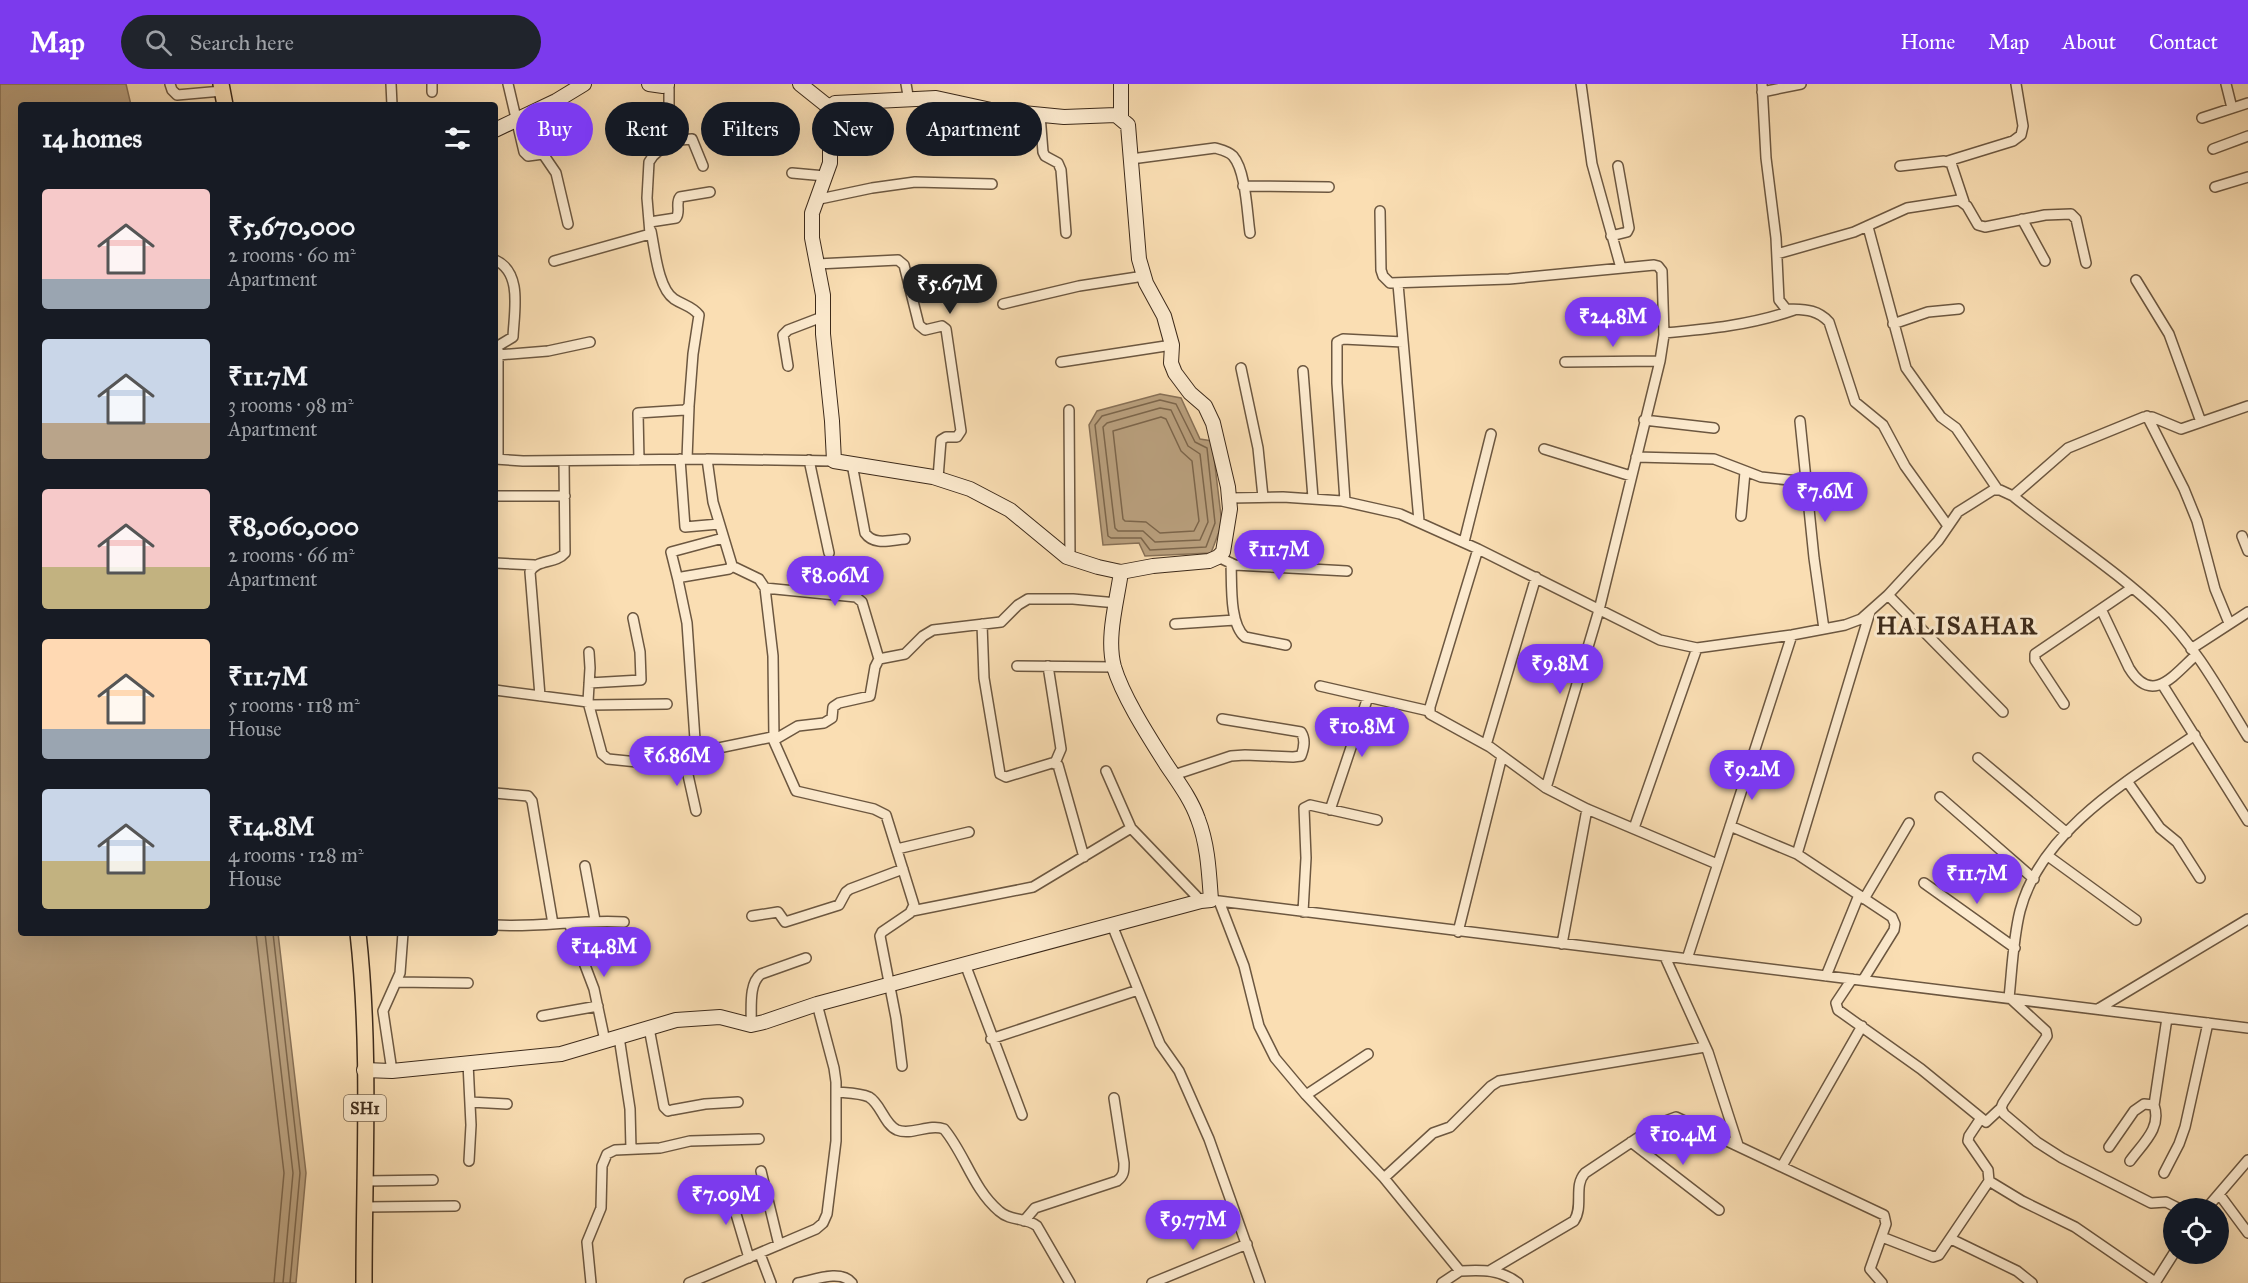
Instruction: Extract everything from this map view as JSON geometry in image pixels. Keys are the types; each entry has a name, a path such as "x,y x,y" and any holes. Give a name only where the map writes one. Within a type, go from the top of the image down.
{"main road":[{"name":"SH1","path":"358,936 363,988 366,1181 364,1283"}],"street":[{"path":"170,84 172,90 177,94 223,93"},
{"path":"391,84 392,102"},
{"path":"498,128 516,119 508,84"},
{"path":"554,102 584,84"},
{"path":"649,84 663,86 668,84 668,102"},
{"path":"800,84 822,102"},
{"path":"906,84 909,100"},
{"path":"1121,84 1121,119"},
{"path":"1581,84 1592,164 1621,268"},
{"path":"1801,84 1762,88 1779,300 1786,309 1812,310 1821,314 1829,322 1854,402 1883,425 1905,466 1948,526"},
{"path":"1900,166 1948,161 2013,141 2021,135 2023,126 2016,84"},
{"path":"2226,84 2232,108"},
{"path":"860,102 936,98 954,102"},
{"path":"2202,117 2248,103"},
{"path":"1042,115 1064,117 1116,115 1128,125 1139,259 1144,276 1164,316 1172,345 1171,363 1175,373 1190,393 1205,406 1213,423 1230,498 1223,552 1234,620 1237,628 1245,637 1286,645"},
{"path":"2213,149 2248,136"},
{"path":"689,139 692,139 703,166"},
{"path":"1042,140 1043,152 1060,165 1066,233"},
{"path":"1131,159 1215,148 1232,155 1243,186 1250,232"},
{"path":"544,156 554,169 568,224"},
{"path":"654,156 649,162 647,198 660,275 668,293 675,300 694,309 699,315 683,459 685,527 719,524"},
{"path":"830,156 830,163 812,213 812,238 823,295 822,317 834,460"},
{"path":"1948,161 1954,167 1964,202 1981,226 2045,215 2074,215 2086,263"},
{"path":"1611,236 1627,232 1629,228 1618,166"},
{"path":"792,173 825,176"},
{"path":"2215,188 2248,177"},
{"path":"816,200 915,182 992,183"},
{"path":"1243,186 1329,187"},
{"path":"650,226 676,218 680,197 710,192"},
{"path":"1777,254 1868,227 1907,208 1959,200 1964,202"},
{"path":"1380,211 1381,270 1386,280 1398,284 1509,279 1654,265 1660,268 1663,275 1664,333 1660,361 1599,610 1546,788"},
{"path":"2022,219 2045,261"},
{"path":"554,261 648,235 650,226"},
{"path":"1868,227 1906,368 1941,417 1956,428 1998,490"},
{"path":"817,264 898,260 904,265 919,325 926,330 942,326 946,329 961,431 957,437 946,437 941,440 938,478"},
{"path":"498,261 509,270 515,296 513,337 509,341 499,343 498,355 548,351 590,342"},
{"path":"1003,304 1079,286 1144,276"},
{"path":"2136,280 2169,334 2201,422"},
{"path":"1398,284 1419,521"},
{"path":"1664,333 1730,327 1765,320 1797,309"},
{"path":"1893,324 1928,312 1959,309"},
{"path":"788,366 783,334 822,317"},
{"path":"1345,501 1337,342 1343,339 1403,342"},
{"path":"1061,362 1172,345"},
{"path":"1565,362 1660,361"},
{"path":"1241,368 1258,448 1263,497"},
{"path":"1304,371 1312,498"},
{"path":"2013,496 2068,448 2147,416 2179,428 2248,406"},
{"path":"639,460 638,413 686,410 689,407"},
{"path":"1069,410 1070,558"},
{"path":"2147,416 2184,489 2197,521 2215,589 2229,624"},
{"path":"1644,420 1714,428"},
{"path":"1800,421 1824,629"},
{"path":"1464,542 1491,434"},
{"path":"1544,449 1631,476"},
{"path":"1636,458 1717,460 1761,477 1807,482"},
{"path":"498,459 834,460 938,478 970,489 1010,510 1070,558 1121,572 1225,560 1347,571"},
{"path":"707,459 712,502 732,566 759,579 765,588 773,656 774,740 796,791 881,811 888,819 913,902 912,911"},
{"path":"809,460 829,553"},
{"path":"498,563 534,565 560,558 566,553 564,461"},
{"path":"852,464 868,537 876,541 905,538"},
{"path":"1741,516 1745,472"},
{"path":"1230,498 1312,498 1382,508 1419,521 1464,542 1660,640 1697,648 1792,636 1854,622 1871,612 1888,595 1938,541 1958,512 1987,492 1998,490 2013,496 2162,614 2193,652 2248,737"},
{"path":"498,496 565,496"},
{"path":"2242,536 2248,551"},
{"path":"696,754 687,623 671,552 723,538"},
{"path":"1429,711 1478,549"},
{"path":"534,565 530,572 540,696"},
{"path":"678,580 682,577 729,569 732,566"},
{"path":"1121,572 1112,632 1114,667 1125,691 1198,819 1208,862 1210,901"},
{"path":"1486,744 1536,577"},
{"path":"765,588 856,597 862,602 879,659 875,667 870,696 839,703 833,707 832,718 824,723 798,726 774,740"},
{"path":"2064,704 2035,660 2035,654 2132,588"},
{"path":"1888,595 2003,712"},
{"path":"879,659 905,654 923,636 933,630 1006,619 1018,605 1028,599 1073,599 1116,603"},
{"path":"2101,609 2134,677 2154,687 2162,684 2193,652 2248,612"},
{"path":"1797,854 1871,612"},
{"path":"589,683 641,680 640,652 633,618"},
{"path":"1175,624 1234,620"},
{"path":"982,624 984,678 1000,774 1006,777 1055,763"},
{"path":"1686,959 1792,636"},
{"path":"1634,828 1697,648"},
{"path":"589,652 589,703 604,757 657,764 768,737 774,740"},
{"path":"1017,666 1114,667"},
{"path":"1048,666 1061,749 1055,763"},
{"path":"2162,684 2248,821"},
{"path":"1320,686 1429,711 1432,716 1486,744 1546,788 1587,809 1717,864"},
{"path":"498,690 589,703 667,704"},
{"path":"1330,810 1368,697"},
{"path":"1173,775 1231,756 1293,758 1301,756 1305,737 1301,732 1222,719"},
{"path":"2009,998 2020,910 2034,879 2048,856 2067,833 2100,801 2195,735"},
{"path":"1458,932 1502,756"},
{"path":"684,758 696,811"},
{"path":"1978,758 2067,833"},
{"path":"1055,763 1060,771 1084,856"},
{"path":"1106,771 1131,828 1210,901 1244,966 1263,1037 1275,1058 1306,1095 1384,1178 1460,1271"},
{"path":"2127,781 2158,826 2176,842 2199,878"},
{"path":"498,793 528,796 532,801 553,924"},
{"path":"1940,797 2034,879"},
{"path":"1303,912 1306,863 1304,808 1310,806 1377,820"},
{"path":"1562,944 1587,809"},
{"path":"1826,976 1861,897 1909,823"},
{"path":"1730,826 1797,854 1892,918 1895,924 1893,930 1863,980"},
{"path":"902,1065 881,934 912,911 1033,887 1131,828"},
{"path":"897,849 969,832"},
{"path":"2048,856 2136,920"},
{"path":"585,866 595,920"},
{"path":"752,916 778,912 785,922 809,916 839,905 850,889 903,869"},
{"path":"1924,884 2015,948"},
{"path":"364,1070 392,1071 561,1054 676,1020 720,1017 751,1024 889,984 1210,901 2248,1028"},
{"path":"498,925 524,927 595,920 624,922"},
{"path":"2098,1009 2248,920"},
{"path":"569,923 612,1039 630,1109 631,1149"},
{"path":"1112,925 1160,1044 1179,1071 1209,1139 1260,1283"},
{"path":"392,1071 383,1016 384,1007 402,968 403,936"},
{"path":"1665,957 1705,1047 1738,1145"},
{"path":"751,1024 753,986 756,978 761,974 806,958"},
{"path":"965,964 1022,1115"},
{"path":"1852,979 1835,1005 1838,1010 1921,1069 1988,1122 2001,1108 2047,1036 2046,1031 2009,998"},
{"path":"396,982 468,983"},
{"path":"992,1038 1138,990"},
{"path":"689,1283 816,1229 823,1223 827,1214 836,1141 836,1092 834,1068 817,1004"},
{"path":"542,1016 598,1006"},
{"path":"2130,1161 2156,1125 2158,1116 2154,1105 2167,1018"},
{"path":"2164,1173 2185,1127 2208,1023"},
{"path":"1782,1166 1862,1026"},
{"path":"649,1028 664,1107 668,1111 705,1104 738,1102"},
{"path":"1384,1178 1432,1133 1450,1127 1491,1086 1499,1081 1705,1047"},
{"path":"1306,1095 1368,1054"},
{"path":"468,1064 469,1161"},
{"path":"836,1092 866,1096 872,1100 893,1128 900,1131 937,1127 944,1129 976,1183 992,1204 1006,1216 1035,1224 1039,1228 1070,1283"},
{"path":"1024,1221 1035,1208 1122,1178 1124,1162 1114,1098"},
{"path":"470,1102 507,1104"},
{"path":"2109,1147 2134,1111 2144,1104 2154,1105"},
{"path":"2001,1108 2012,1121 2062,1158 2151,1203 2163,1202"},
{"path":"1491,1270 1574,1221 1579,1210 1582,1176 1665,1120 1676,1117 1882,1214 1886,1221 1870,1269 1882,1283"},
{"path":"1882,1237 1934,1258 1939,1256 1989,1181 1988,1170 1968,1141 1981,1118"},
{"path":"591,1283 587,1242 601,1208 603,1160 607,1154 615,1150 660,1148 690,1141 759,1139"},
{"path":"1631,1142 1719,1210"},
{"path":"2216,1198 2246,1166"},
{"path":"761,1171 780,1245"},
{"path":"366,1181 433,1179"},
{"path":"1989,1181 2022,1201 2079,1229 2155,1282 2167,1264"},
{"path":"728,1187 749,1258"},
{"path":"2219,1194 2248,1233"},
{"path":"366,1207 455,1206"},
{"path":"1951,1239 2021,1274 2032,1283"},
{"path":"1152,1283 1247,1244"},
{"path":"760,1254 771,1283"},
{"path":"1442,1283 1460,1271 1491,1270 1510,1277 1518,1283"},
{"path":"798,1283 836,1276 846,1277 852,1283"}],"water":[{"path":"0,84 126,84 130,102 18,102 18,936 278,936 306,1173 296,1283 0,1283"},
{"path":"1160,394 1181,398 1200,439 1212,441 1222,524 1211,553 1145,556 1139,543 1103,545 1089,425 1097,411"}],"district":[{"name":"HALISAHAR","path":"1957,626"}]}
